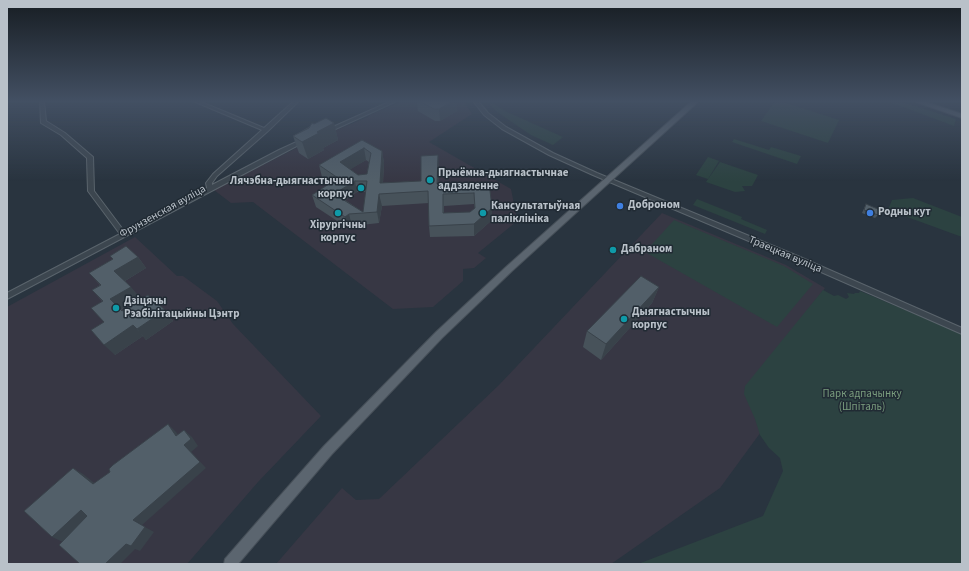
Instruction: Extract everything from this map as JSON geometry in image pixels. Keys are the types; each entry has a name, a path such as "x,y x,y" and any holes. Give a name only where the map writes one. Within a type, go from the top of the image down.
{"main road":[{"path":"230,564 328,450 439,335 509,269 666,128"}],"street":[{"path":"53,128 90,157 92,191 124,235"},
{"path":"260,128 266,130"},
{"name":"Фрунзенская вуліца","path":"7,296 210,188 208,183 215,175 269,128"},
{"path":"324,132 334,128"},
{"name":"Траецкая вуліца","path":"505,128 528,142 595,174 798,258 962,331"},
{"path":"210,188 309,138"}],"shaded area":[{"path":"342,128 451,128 429,142 511,189 516,222 478,253 486,258 474,268 463,269 463,281 433,307 393,309 253,202 231,203 214,190 310,141"},
{"path":"662,213 786,265 825,288 755,378 766,425 720,488 611,564 276,564 342,488 356,500 379,499 499,385"},
{"path":"135,237 177,276 183,276 217,301 233,324 321,416 258,482 187,564 7,564 7,307"}],"green space":[{"path":"520,128 542,128 563,137 553,145 531,135"},
{"path":"781,128 835,128 828,143"},
{"path":"734,139 769,150 771,147 801,156 797,164 732,142"},
{"path":"708,157 719,161 708,179 696,175"},
{"path":"720,162 758,175 752,186 742,186 745,191 735,192 706,182"},
{"path":"913,198 962,217 962,237 888,210 892,200"},
{"path":"697,199 742,217 741,219 767,230 765,234 693,205"},
{"path":"674,220 784,266 813,284 777,327 645,252"},
{"name":"Парк адпачынку (Шпіталь)","path":"823,290 834,296 838,295 846,299 849,297 847,293 854,294 859,293 860,291 962,334 962,564 638,564 763,516 783,471 780,458 769,448 760,435 744,394 745,386"}],"building":[{"path":"309,128 325,128 317,132 319,133 302,142 293,136"},
{"path":"362,140 382,151 380,183 421,181 421,156 438,155 437,184 489,182 492,208 474,224 429,226 428,191 379,194 377,212 349,214 345,217 312,195 338,178 319,165","holes":["364,148 371,153 367,174 358,175 340,162","355,181 367,181 363,212 334,194","474,193 475,208 470,212 443,213 443,194"]},
{"path":"866,204 880,210 878,215 864,210"},
{"path":"126,246 138,257 114,271 131,287 110,299 122,311 148,295 165,310 137,329 133,325 104,345 91,330 104,322 91,308 103,301 92,290 101,285 89,273 113,259 110,256"},
{"path":"641,276 659,287 606,344 587,331"},
{"path":"168,424 176,436 184,430 191,439 184,445 200,462 133,520 145,527 131,546 126,544 105,564 80,564 59,545 87,516 81,510 52,537 24,511 73,468 93,484 110,472 109,469 113,465"}],"place":[{"name":"Прыёмна-дыягнастычнае аддзяленне","path":"430,180"},
{"name":"Лячэбна-дыягнастычны корпус","path":"361,188"},
{"name":"Доброном","path":"620,206"},
{"name":"Хірургічны корпус","path":"338,213"},
{"name":"Кансультатыўная паліклініка","path":"483,213"},
{"name":"Родны кут","path":"870,213"},
{"name":"Дабраном","path":"613,250"},
{"name":"Дзіцячы Рэабілітацыйны Цэнтр","path":"116,308"},
{"name":"Дыягнастычны корпус","path":"624,319"}]}
